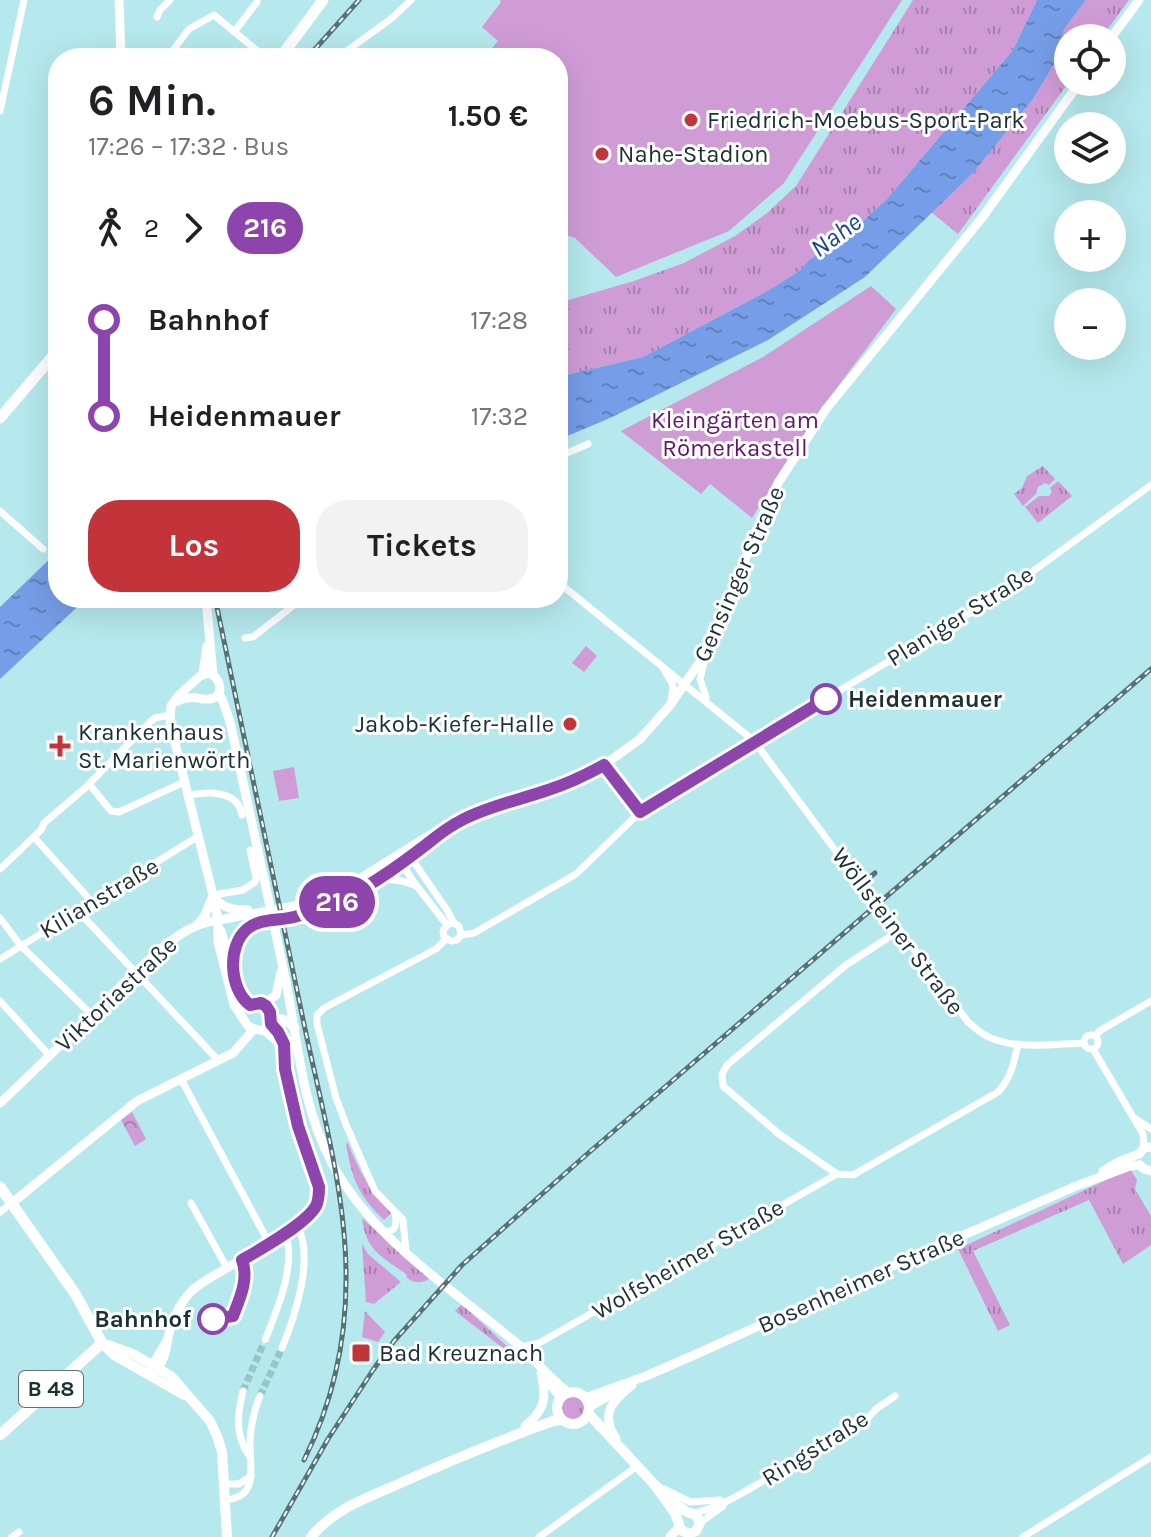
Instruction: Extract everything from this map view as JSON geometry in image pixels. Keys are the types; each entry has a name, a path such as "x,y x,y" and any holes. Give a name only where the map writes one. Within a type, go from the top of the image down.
{"main road":[{"path":"287,48 323,0"},
{"path":"0,418 48,361"},
{"path":"0,1187 60,1271 114,1355 174,1379 210,1421 223,1459 227,1537"},
{"name":"B 48","path":"0,1435 104,1340"},
{"path":"509,1437 550,1414 562,1400 580,1394 591,1426 653,1483 689,1526 707,1537"},
{"path":"561,1420 562,1400"},
{"path":"311,1537 331,1516 345,1508 509,1437 553,1421 561,1420 569,1424 586,1410"},
{"path":"221,1537 224,1500"}],"street":[{"path":"0,111 24,0"},
{"path":"119,0 121,48"},
{"path":"157,17 170,0"},
{"path":"351,48 411,0"},
{"path":"1121,24 1139,0"},
{"path":"234,32 257,2"},
{"path":"175,48 189,29 214,15 254,48"},
{"name":"Gensinger Straße","path":"218,920 271,905 306,903 348,886 447,828 481,811 566,784 604,765 640,739 671,704 707,651 724,617 754,535 778,483 826,409 981,219 1070,96"},
{"path":"568,453 588,444"},
{"name":"Planiger Straße","path":"395,1213 375,1191 336,1098 317,1024 317,1015 324,1008 436,949 446,939 454,941 461,935 474,933 576,874 640,812 978,608 1151,485"},
{"path":"0,511 43,549"},
{"path":"568,590 754,741"},
{"path":"200,697 195,691 204,676 209,624 207,608"},
{"path":"245,638 253,637 290,608"},
{"path":"707,651 700,679 708,702"},
{"path":"661,664 673,685 671,704"},
{"path":"204,676 220,684 214,697"},
{"path":"204,676 185,689 173,703 170,715 218,920 240,995 250,1005"},
{"path":"173,703 187,698 222,699 230,722 271,905 305,1090 332,1163 349,1190 381,1229 521,1347 562,1400"},
{"path":"0,869 155,718 170,715"},
{"path":"729,758 742,743 740,729"},
{"name":"Wöllsteiner Straße","path":"754,741 968,1022 982,1034 999,1041 1018,1044 1084,1043"},
{"path":"604,765 640,812"},
{"path":"89,784 111,811 119,812 184,782"},
{"path":"187,796 201,792 218,793 236,801 241,806 242,815"},
{"path":"34,837 92,902"},
{"name":"Kilianstraße","path":"0,959 197,837"},
{"path":"213,895 243,890 255,882 250,850"},
{"path":"403,856 416,885 451,924 461,929 461,935"},
{"path":"403,856 451,924"},
{"name":"Gensinger Straße","path":"232,964 238,940 251,926 262,921 292,918 345,899 374,881 403,856"},
{"path":"374,881 392,879 416,885"},
{"path":"213,895 228,909 271,905"},
{"path":"197,925 213,895"},
{"path":"78,911 218,1060"},
{"path":"0,918 21,946 91,1014"},
{"path":"154,1369 166,1356 177,1310 196,1286 297,1225 315,1207 319,1196 278,1042 272,1035 248,1026 236,1009 218,942 218,920"},
{"name":"Viktoriastraße","path":"1,1100 181,934 197,925 218,920"},
{"path":"446,939 443,931 451,924"},
{"path":"837,1174 779,1134 723,1086 722,1074 727,1065 846,965 900,930"},
{"path":"244,1017 250,1005 263,1004 278,992 282,965"},
{"path":"0,1001 49,1055"},
{"path":"1095,1036 1151,1001"},
{"path":"263,1004 270,1012 270,1020 284,1044 285,1069"},
{"path":"0,1212 137,1101 237,1050 270,1020 283,1019 296,1033"},
{"path":"1095,1036 1086,1037 1084,1043 1087,1048 1093,1049 1134,1117 1143,1134 1145,1151"},
{"path":"1093,1049 1098,1042 1095,1036"},
{"name":"Wolfsheimer Straße","path":"521,1347 539,1343 837,1174 853,1175 998,1092 1012,1071 1018,1044"},
{"path":"181,1079 269,1243"},
{"path":"1134,1117 1151,1129"},
{"path":"1142,1124 1144,1169 1151,1171"},
{"name":"Bosenheimer Straße","path":"586,1410 646,1376 1076,1186 1130,1166 1145,1151"},
{"name":"Bosenheimer Straße","path":"1076,1186 1118,1162 1145,1151"},
{"path":"191,1203 227,1268"},
{"path":"381,1229 391,1232 396,1228 395,1213"},
{"path":"395,1213 404,1225 407,1253"},
{"path":"282,1348 292,1320 303,1268 304,1248 297,1225"},
{"path":"265,1340 280,1299 287,1267 289,1249 285,1233"},
{"path":"287,1267 295,1263 303,1268"},
{"path":"494,1326 541,1373 562,1400"},
{"path":"532,1358 539,1343"},
{"path":"525,1426 536,1417 543,1404 545,1389 541,1373"},
{"name":"Bosenheimer Straße","path":"586,1410 646,1376"},
{"path":"626,1456 609,1429 608,1415 612,1404 632,1385"},
{"path":"243,1391 239,1410 240,1439 251,1459"},
{"path":"224,1500 236,1498 250,1484 250,1438 260,1396"},
{"name":"Ringstraße","path":"670,1537 867,1419 895,1396"},
{"path":"240,1439 245,1441 250,1438"},
{"path":"1023,1537 1151,1457"},
{"path":"539,1537 636,1467"},
{"path":"223,1484 239,1484 252,1474"},
{"path":"653,1483 690,1502 734,1498"},
{"path":"1035,1529 1041,1537"}],"green space":[{"name":"Friedrich-Moebus-Sport-Park","path":"902,0 784,183 729,231 616,277 575,238 568,236 568,48 492,48 498,41 482,27 501,2"},
{"path":"913,0 1037,0 1013,50 887,199 843,239 769,290 643,357 568,375 568,300 684,263 735,236 767,213 796,186"},
{"path":"1086,0 1129,0 1111,24 1068,24"},
{"path":"1054,64 1054,96 1059,96 958,234 931,212 973,173 1033,99"},
{"name":"Kleingärten am Römerkastell","path":"871,286 896,309 815,417 752,518 710,484 701,494 621,431 763,357"},
{"path":"1043,466 1055,479 1049,485 1045,483 1038,487 1036,494 1023,506 1014,494 1022,488 1027,476"},
{"path":"1058,481 1072,496 1038,523 1025,507 1039,496 1049,496 1052,492 1050,488"},
{"path":"586,646 597,656 584,672 572,663"},
{"path":"294,767 299,798 279,801 273,771"},
{"path":"132,1112 146,1139 135,1146 121,1120"},
{"path":"348,1143 366,1180 391,1213 384,1220 358,1186 348,1156"},
{"path":"1130,1169 1137,1180 1135,1189 1151,1216 1151,1245 1123,1264 1089,1200 973,1251 1010,1325 998,1331 958,1249"},
{"path":"362,1218 429,1279 420,1282 410,1280 376,1252 367,1238"},
{"path":"362,1244 368,1254 401,1282 374,1304 366,1302"},
{"path":"461,1305 468,1310 526,1364 455,1311"},
{"path":"365,1311 385,1332 378,1342 362,1337"},
{"path":"573,1397 581,1400 584,1408 581,1416 573,1419 565,1416 562,1408 565,1400"}],"water":[{"path":"1037,0 1086,0 1068,24 1054,24 1054,64 1033,99 973,173 865,277 768,340 568,436 568,375 643,357 769,290 843,239 887,199 1013,50"},
{"path":"48,561 48,608 76,608 0,679 0,607"}],"tunnel":[{"path":"243,1391 265,1340"},
{"path":"260,1396 282,1348"}],"railway":[{"path":"316,48 359,0"},
{"path":"217,608 332,1151 342,1216 346,1280 340,1349 330,1395 304,1460"},
{"path":"272,1537 328,1439 373,1370 394,1341 462,1265 1151,669"},
{"path":"858,887 875,873"}],"bus line":[{"name":"216","path":"213,1319 233,1316 244,1285 242,1260 297,1225 315,1207 319,1196 319,1187 298,1126 282,1040 271,1024 271,1015 266,1006 246,1002 240,995 236,981 232,964 236,945 246,930 262,921 292,918 345,899 462,820 566,784 604,765 640,812 826,699"}],"place":[{"name":"Friedrich-Moebus-Sport-Park","path":"691,120"},
{"name":"Nahe-Stadion","path":"602,154"},
{"name":"Heidenmauer","path":"826,699"},
{"name":"Jakob-Kiefer-Halle","path":"570,724"},
{"name":"Krankenhaus St. Marienwörth","path":"60,746"},
{"name":"Bahnhof","path":"213,1319"},
{"name":"Bad Kreuznach","path":"361,1353"}],"water label":[{"name":"Nahe","path":"836,235"}]}
